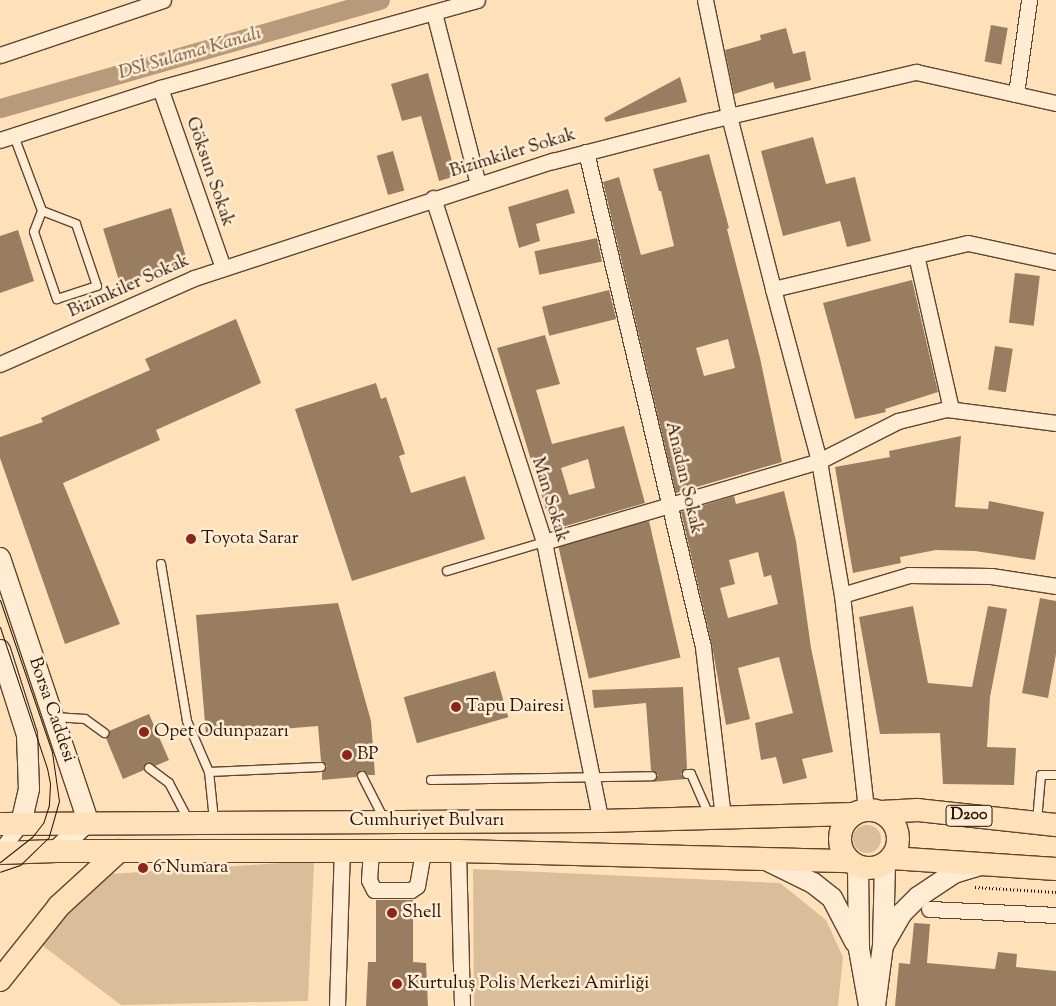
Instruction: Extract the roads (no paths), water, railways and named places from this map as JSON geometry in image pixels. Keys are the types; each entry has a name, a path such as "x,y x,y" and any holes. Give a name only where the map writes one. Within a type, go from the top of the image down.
{"main road":[{"name":"Borsa Caddesi","path":"0,558 88,821"},
{"name":"Borsa Caddesi","path":"0,650 27,735 29,789 10,823"},
{"name":"Cumhuriyet Bulvarı","path":"10,823 88,821 601,821 918,810 1046,824"},
{"path":"869,1006 859,949 854,864 841,849 839,839 843,824 867,812 894,824 898,833 898,842 888,861 883,945 875,1006"},
{"path":"56,851 88,821"},
{"path":"0,980 59,906 119,851"},
{"name":"Cumhuriyet Bulvarı","path":"0,852 458,851 762,858 854,864"},
{"path":"762,858 813,882 832,898 859,949"},
{"path":"854,864 874,868 888,861 1056,869"},
{"path":"883,945 902,913 918,897 954,873 980,865"}],"street":[{"path":"0,55 163,0"},
{"path":"7,138 160,88 477,0"},
{"path":"705,0 729,116 819,461 842,595 867,812"},
{"path":"1016,94 1029,0"},
{"path":"434,13 478,184"},
{"name":"Bizimkiler Sokak","path":"0,364 223,268 478,184 586,152 729,116 916,72 1056,103"},
{"name":"Göksun Sokak","path":"160,88 223,268"},
{"name":"Anadan Sokak","path":"586,152 671,504 703,647 716,817"},
{"name":"Man Sokak","path":"432,198 544,542 601,821"},
{"path":"773,289 968,242 1056,262"},
{"path":"916,255 951,409"},
{"path":"544,542 819,461 898,421 951,409 1056,423"},
{"path":"842,595 909,575 991,576 1056,586"},
{"path":"0,852 10,823"},
{"path":"337,1006 342,851"},
{"path":"371,851 371,885 374,890 411,890 417,886 421,881 423,851"},
{"path":"458,851 462,1006"},
{"path":"930,909 1056,915"}],"lane":[{"path":"7,138 42,212 76,224 97,286 57,299 34,232 42,212"},
{"path":"447,571 544,542"},
{"path":"160,564 187,721 209,772 214,821"},
{"path":"54,717 85,719 104,733"},
{"path":"209,772 321,767"},
{"path":"149,768 169,783 189,821"},
{"path":"687,774 692,774 716,817"},
{"path":"1046,824 1041,775 1056,775"},
{"path":"362,776 385,821"},
{"path":"431,780 652,776"}],"waterway":[{"name":"DSİ Sulama Kanalı","path":"0,108 380,0"}],"tram line":[{"path":"0,600 52,752 59,801 49,837 20,865 0,872"},
{"path":"0,627 47,768 50,784 49,805 43,823 32,837 0,862"}],"place":[{"name":"Toyota Sarar","path":"191,539"},
{"name":"Tapu Dairesi","path":"456,707"},
{"name":"Opet Odunpazarı","path":"144,732"},
{"name":"BP","path":"347,755"},
{"name":"6 Numara","path":"143,868"},
{"name":"Shell","path":"392,913"},
{"name":"Kurtuluş Polis Merkezi Amirliği","path":"397,984"}]}
